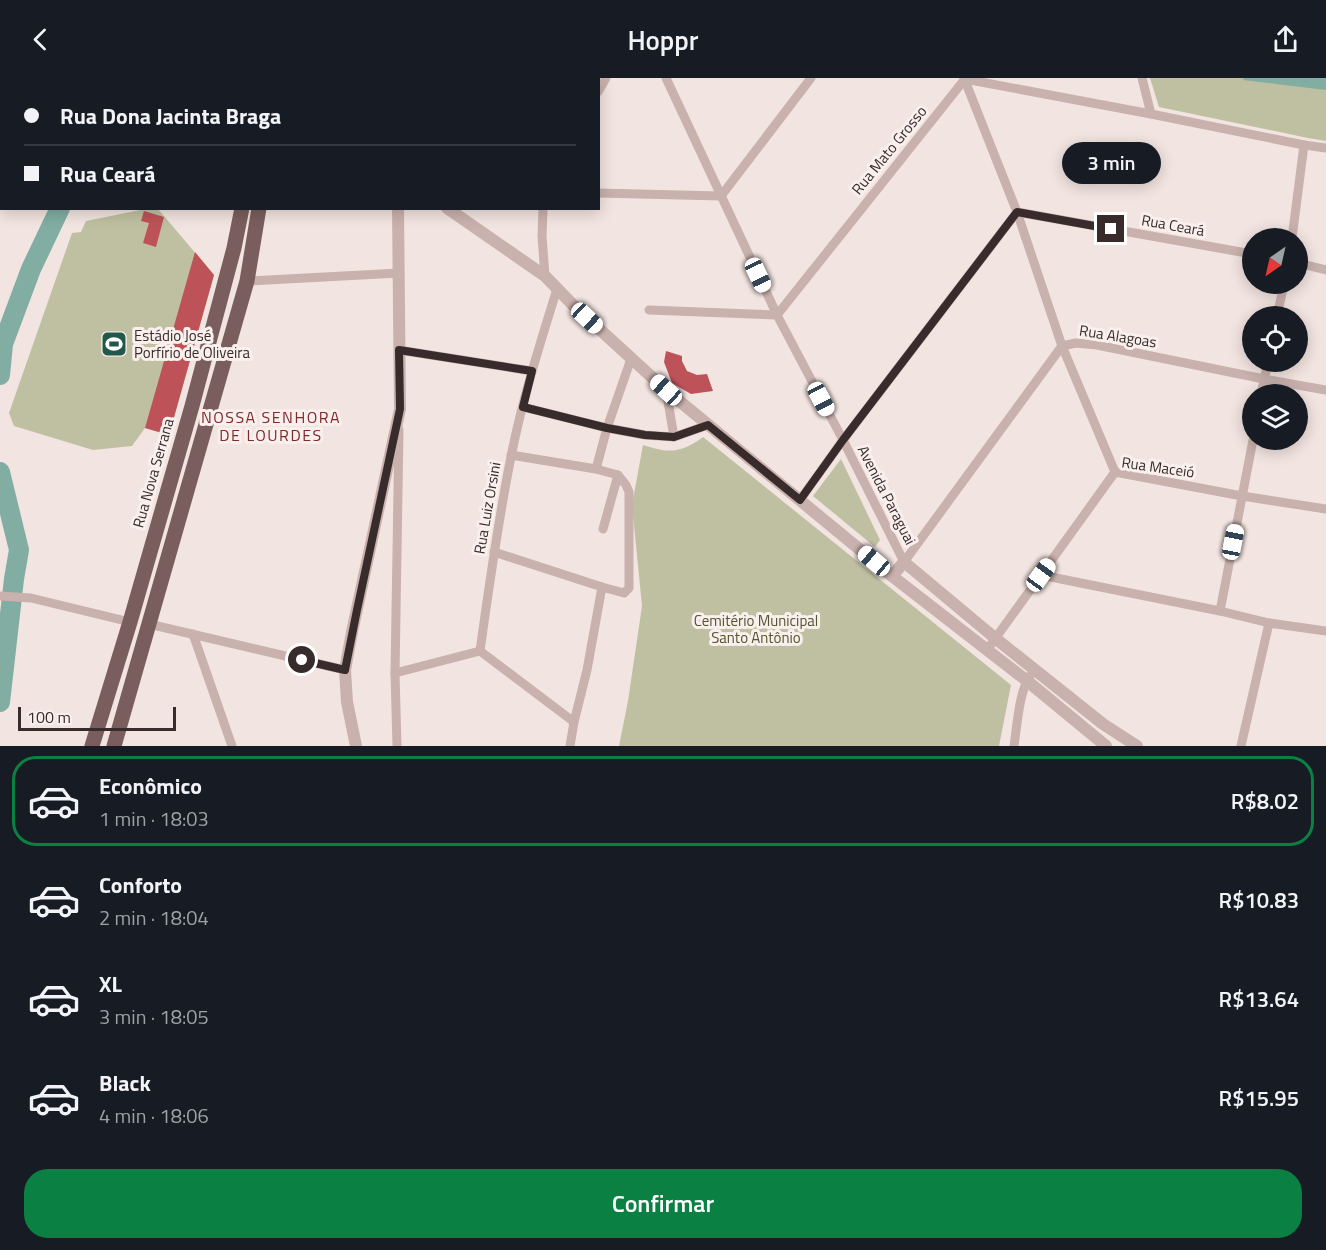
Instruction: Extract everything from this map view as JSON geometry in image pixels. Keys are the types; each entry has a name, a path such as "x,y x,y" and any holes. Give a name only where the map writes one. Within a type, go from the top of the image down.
{"main road":[{"name":"Rua Nova Serrana","path":"92,746 192,406 234,248 242,210"},
{"path":"114,746 247,281 260,210"}],"street":[{"name":"Avenida Paraguai","path":"666,78 777,315 904,562 1103,724 1137,746"},
{"path":"600,193 722,196 811,78"},
{"path":"1142,78 1151,114"},
{"path":"965,79 1326,148"},
{"path":"965,79 1017,212 1062,346 1115,472"},
{"name":"Rua Mato Grosso","path":"777,315 965,79"},
{"path":"1293,228 1304,145"},
{"path":"397,746 395,673 400,409 398,210"},
{"path":"450,210 545,276 666,390 892,576 1026,680 1106,746"},
{"path":"543,210 545,276"},
{"path":"800,500 1017,212"},
{"name":"Rua Ceará","path":"1017,212 1242,252"},
{"path":"1308,266 1326,270"},
{"path":"247,281 399,273"},
{"name":"Rua Luiz Orsini","path":"480,651 511,455 532,371 557,289"},
{"path":"649,310 777,315"},
{"name":"Rua Alagoas","path":"904,562 1062,346 1076,343 1097,345 1264,380 1326,390"},
{"path":"399,350 532,371"},
{"path":"596,468 631,359"},
{"path":"1263,384 1266,372"},
{"path":"666,390 674,437"},
{"path":"523,407 645,435 674,437 708,425"},
{"path":"356,746 347,702 345,670 400,409"},
{"path":"1220,611 1251,450"},
{"path":"494,552 602,587 624,592 628,590 630,583 628,492 626,485 618,475 596,468 511,455"},
{"name":"Rua Maceió","path":"987,650 1115,472 1326,509"},
{"path":"603,529 618,475"},
{"path":"892,576 904,562"},
{"path":"1041,575 1269,623 1326,631"},
{"path":"570,746 602,587"},
{"path":"5,596 31,598 130,622"},
{"path":"1241,746 1269,623"},
{"path":"149,624 345,670"},
{"path":"193,634 232,746"},
{"path":"395,673 480,651 574,722"},
{"path":"1014,746 1026,680 1034,669"}],"green space":[{"path":"1150,78 1326,78 1326,141 1159,107"},
{"name":"Estádio José Porfírio de Oliveira","path":"140,210 159,210 214,275 169,435 145,428 132,446 93,450 14,426 9,413 72,233 81,232 86,221"},
{"name":"Cemitério Municipal Santo Antônio","path":"703,437 1011,685 999,746 619,746 642,606 632,505 643,445 660,450 674,450 687,447"},
{"path":"841,459 880,540 875,547 813,496"}],"water":[{"path":"1244,78 1326,78 1326,90 1243,80"}],"building":[{"path":"144,211 164,217 156,247 143,243 149,223 141,221"},
{"path":"195,252 214,275 169,435 145,428"},
{"path":"666,351 682,356 687,371 697,375 707,374 713,391 691,394 672,383 664,362"}],"waterway":[{"path":"0,375 3,344 31,269 59,210"},
{"path":"0,472 19,550 0,702"}],"place":[{"name":"Estádio José Porfírio de Oliveira","path":"114,344"}],"district":[{"name":"NOSSA SENHORA DE LOURDES","path":"271,426"}],"route":[{"path":"302,660 345,670 400,409 399,350 532,371 523,407 607,428 645,435 674,437 708,425 800,500 1017,212 1111,229"}]}
